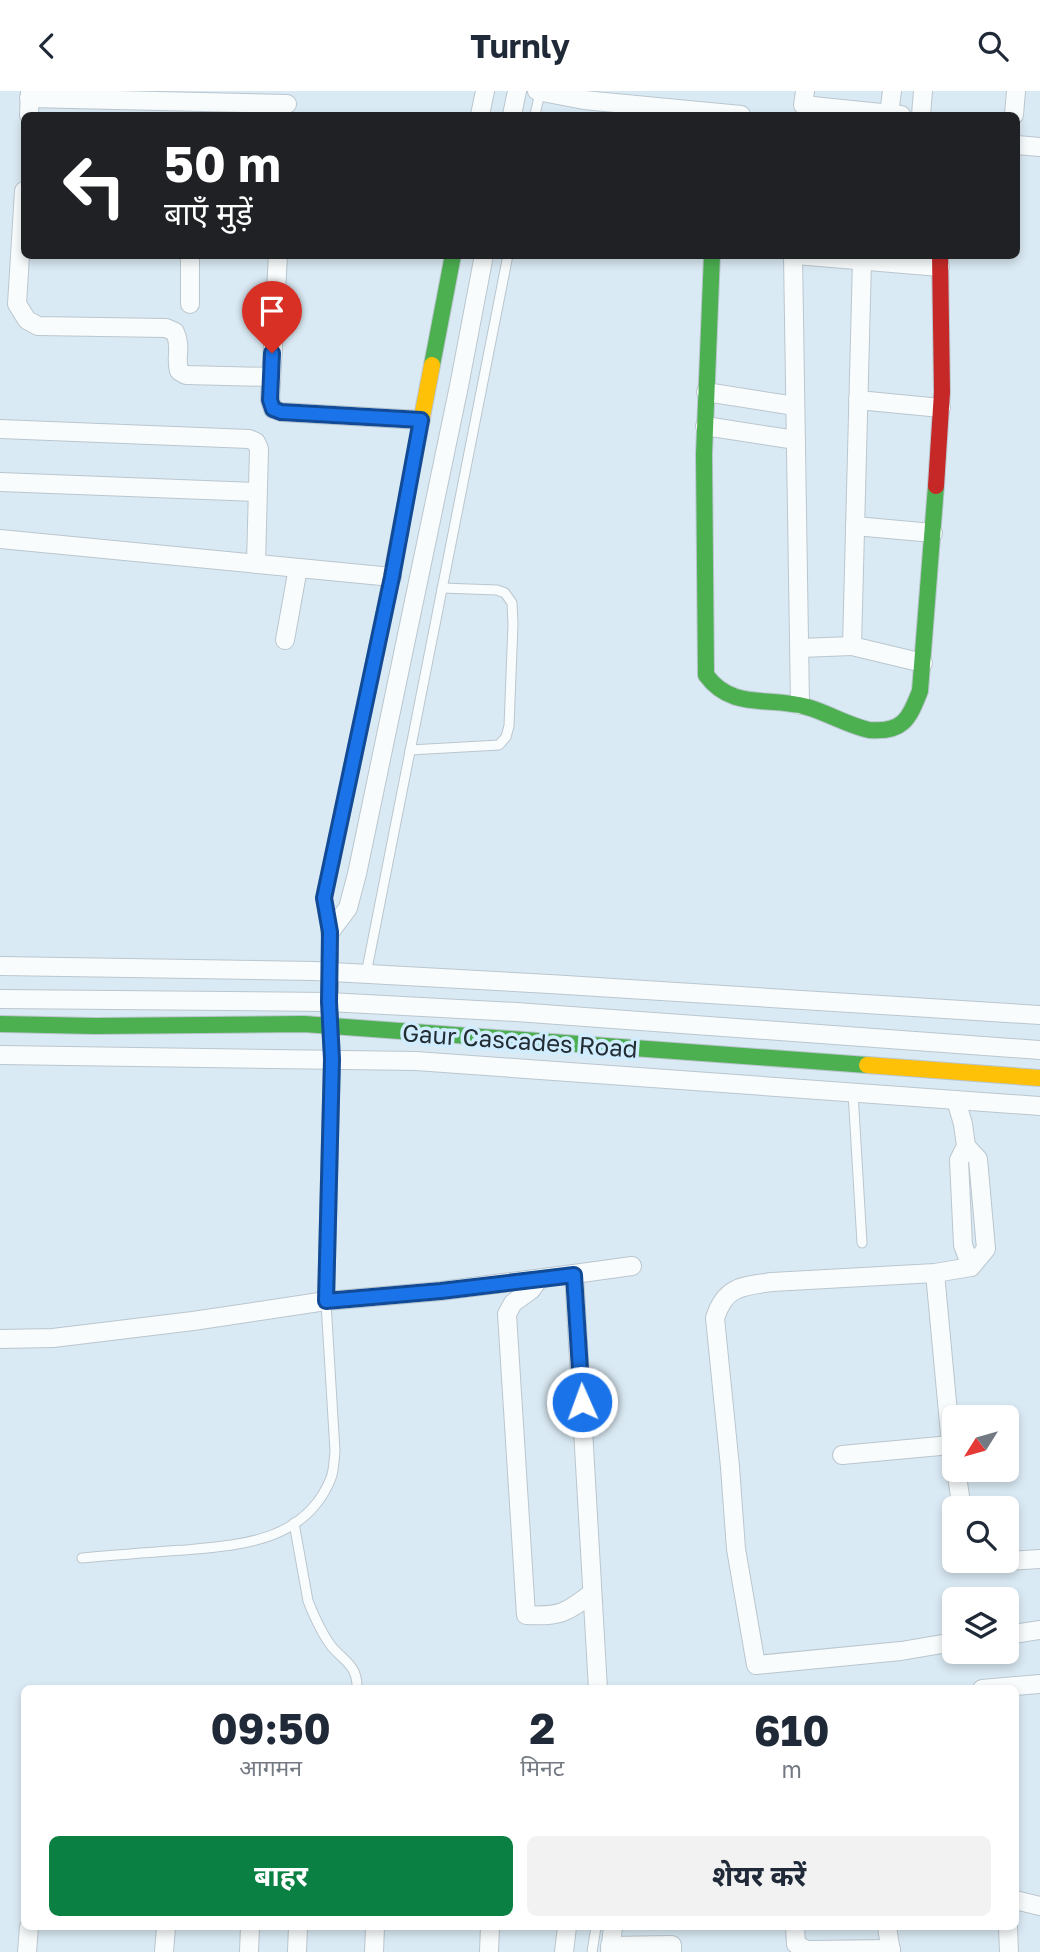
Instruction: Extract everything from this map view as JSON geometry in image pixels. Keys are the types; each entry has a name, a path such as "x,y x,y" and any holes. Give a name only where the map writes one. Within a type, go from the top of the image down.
{"street":[{"path":"481,112 485,91"},
{"path":"513,112 517,91"},
{"path":"538,91 584,100 710,112"},
{"path":"805,91 803,105 867,112"},
{"path":"892,91 895,112"},
{"path":"921,112 923,91"},
{"path":"1014,112 1016,91"},
{"path":"29,102 287,104"},
{"path":"1020,145 1040,147"},
{"path":"21,239 17,304 27,320 38,326 166,328 175,332 179,342 179,371 187,375 271,377"},
{"path":"190,259 190,305"},
{"path":"278,259 270,400 273,409 281,412 421,420"},
{"path":"326,1301 332,1059 329,1002 330,932 324,898 392,577 452,259"},
{"path":"330,932 348,908 357,874 483,259"},
{"path":"712,259 703,497 707,591 706,675 715,688 732,697 800,705 874,731 894,729 909,717 920,691 941,408 940,261 839,259"},
{"path":"794,259 800,705"},
{"path":"852,646 862,261"},
{"path":"429,381 459,386"},
{"path":"706,392 795,406"},
{"path":"858,400 941,408"},
{"path":"705,426 796,440"},
{"path":"0,429 249,439 256,442 259,449 256,564"},
{"path":"0,482 257,492"},
{"path":"855,526 933,533"},
{"path":"0,539 392,577"},
{"path":"285,639 298,568"},
{"path":"800,648 852,646 923,663"},
{"path":"0,966 329,972 1040,1016"},
{"name":"Gaur Cascades Road","path":"0,999 329,1002 530,1013 1040,1050"},
{"path":"846,1036 848,1003"},
{"name":"Gaur Cascades Road","path":"0,1024 304,1024 1040,1078"},
{"path":"0,1055 444,1063 1040,1106"},
{"path":"942,1644 901,1651 756,1665 736,1549 715,1318 720,1303 729,1293 749,1285 935,1273 971,1267 963,1245 958,1160 966,1146 956,1100"},
{"path":"0,1339 52,1338 181,1323 326,1301 441,1291 632,1266"},
{"path":"935,1273 948,1405"},
{"path":"574,1275 598,1685"},
{"path":"539,1279 531,1290 513,1303 508,1314 526,1615 546,1616 568,1611 592,1593"},
{"path":"842,1455 942,1452"},
{"path":"1019,1560 1040,1559"},
{"path":"1019,1633 1040,1630"},
{"path":"1019,1686 1040,1684"},
{"path":"1019,1901 1040,1906"},
{"path":"27,1952 29,1930"},
{"path":"163,1952 166,1930"},
{"path":"249,1952 250,1930"},
{"path":"298,1930 298,1952"},
{"path":"374,1952 375,1930"},
{"path":"489,1952 490,1930"},
{"path":"564,1952 566,1930"},
{"path":"613,1930 610,1949 672,1948 677,1930"},
{"path":"795,1930 796,1944 806,1950 891,1951 888,1930"},
{"path":"1008,1930 1009,1952"}],"lane":[{"path":"536,112 538,91"},
{"path":"366,974 507,259"},
{"path":"410,750 499,745 506,737 509,726 512,603 505,593 497,590 442,589"},
{"path":"853,1093 862,1243"},
{"path":"82,1557 228,1546 279,1534 311,1510 332,1475 335,1451 326,1301"},
{"path":"293,1524 312,1613 332,1646 355,1672 357,1685"},
{"path":"592,1952 596,1930"}],"traffic: fast":[{"path":"432,365 452,259"},
{"path":"712,259 704,454 706,675 716,686 740,698 807,707 869,730 890,729 903,722 920,691 936,486"},
{"path":"330,1027 330,932 324,898 385,610"},
{"path":"0,1024 304,1024 867,1065"}],"traffic: slow":[{"path":"385,610 432,365"},
{"path":"326,1301 332,1059 330,1027"},
{"path":"867,1065 1040,1078"}],"traffic: jam":[{"path":"936,486 942,392 940,259"}],"route":[{"path":"272,353 270,400 273,409 281,412 421,420 392,577 324,898 330,932 329,1002 332,1059 326,1301 574,1275 582,1402"}]}
